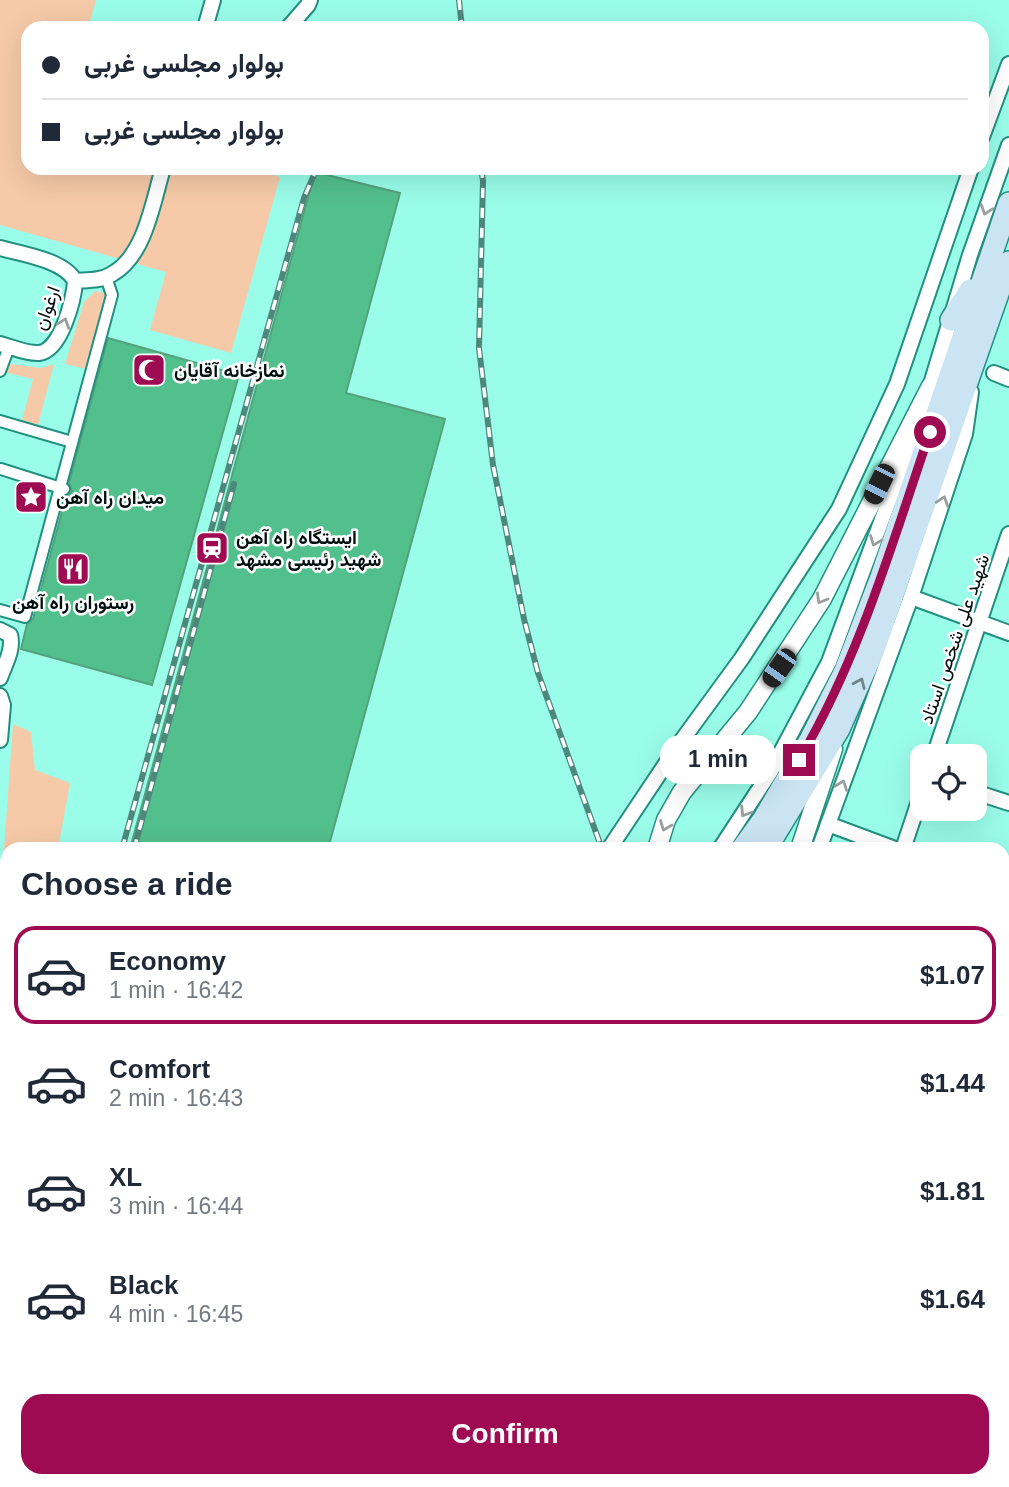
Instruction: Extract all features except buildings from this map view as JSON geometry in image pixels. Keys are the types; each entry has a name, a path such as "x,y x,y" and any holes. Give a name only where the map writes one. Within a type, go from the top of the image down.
{"main road":[{"path":"770,842 839,729 873,652 978,354 1000,258 1009,203"},
{"path":"951,320 1000,258"},
{"path":"746,842 763,820 810,740 845,671 1000,258"},
{"path":"896,534 931,386"}],"street":[{"path":"207,21 213,0"},
{"path":"294,21 310,0"},
{"path":"989,118 1009,64"},
{"path":"725,842 771,771 828,662 881,527 931,386 970,255 1009,145"},
{"name":"ارغوان","path":"4,346 41,353 51,349 58,338 74,292 75,281 106,277 124,265 139,248 161,175"},
{"path":"614,842 677,747 742,658 839,509 897,384 969,175"},
{"path":"0,248 60,265 71,272 75,281"},
{"path":"0,610 25,617 112,295 106,277"},
{"path":"0,371 4,346"},
{"path":"822,842 911,597 965,434 978,354"},
{"path":"994,373 1009,379"},
{"path":"659,842 666,820 682,792 748,712 822,599 931,386"},
{"path":"0,422 72,442"},
{"path":"0,456 1,470 62,488"},
{"name":"شهید علی شخص استاد","path":"938,744 1009,534"},
{"path":"911,597 1009,633"},
{"path":"0,630 10,635 11,646 0,678"},
{"path":"0,696 4,705 0,740"},
{"path":"802,842 839,729"},
{"path":"987,796 1009,803"},
{"path":"905,842 912,821"},
{"path":"828,824 876,842"}],"shaded area":[{"path":"0,0 96,0 90,21 21,21 21,175 280,177 231,353 150,330 166,272 0,225"},
{"path":"95,291 109,294 87,369 65,364 84,302"},
{"path":"11,364 41,368 54,364 38,425 22,420 33,379 4,372"},
{"path":"13,724 31,732 35,770 70,783 59,842 5,842"}],"railway":[{"path":"459,0 461,21"},
{"path":"124,842 304,198 314,175"},
{"path":"482,175 479,348 493,465 524,619 538,673 599,842"},
{"path":"136,842 234,484"}],"place":[{"name":"نمازخانه آقایان","path":"149,370"},
{"name":"میدان راه آهن","path":"31,497"},
{"name":"ایستگاه راه آهن شهید رئیسی مشهد","path":"212,548"},
{"name":"رستوران راه آهن","path":"73,569"}],"route":[{"path":"799,760 845,671 881,577 930,432"}]}
